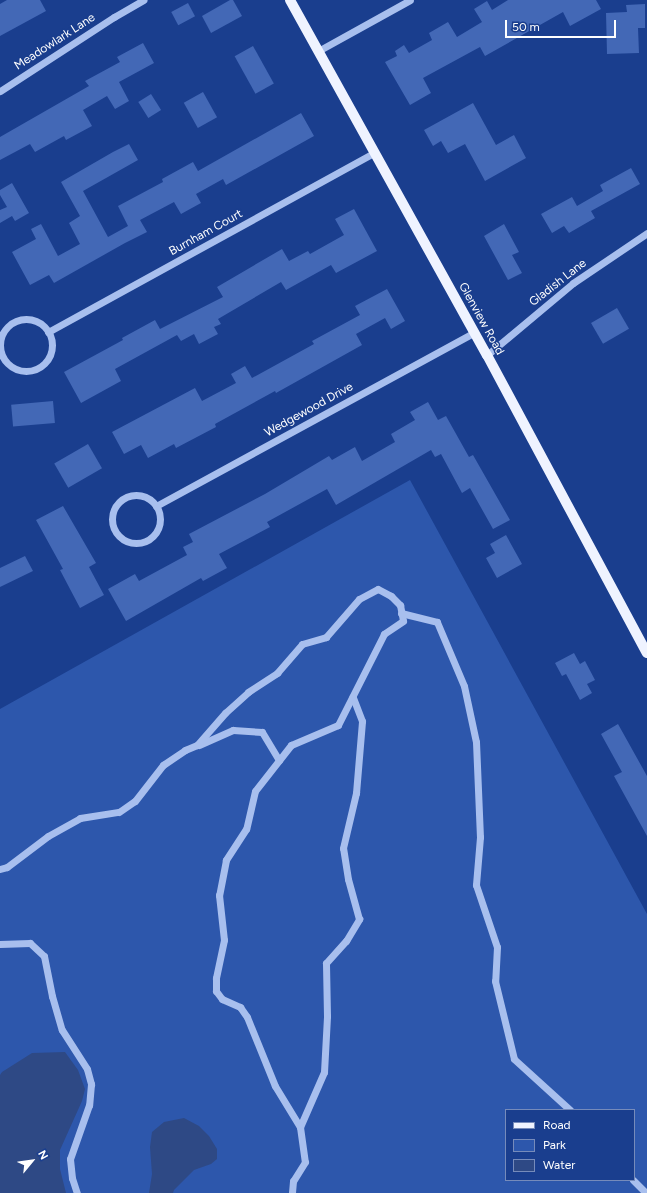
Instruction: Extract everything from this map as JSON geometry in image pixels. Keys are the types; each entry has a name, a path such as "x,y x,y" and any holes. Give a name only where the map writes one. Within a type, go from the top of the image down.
{"main road":[{"name":"Glenview Road","path":"290,0 487,355 647,653"}],"street":[{"name":"Meadowlark Lane","path":"0,91 114,17 144,0"},
{"path":"318,50 410,0"},
{"name":"Burnham Court","path":"48,332 374,153"},
{"name":"Gladish Lane","path":"487,355 573,283 647,233"},
{"path":"31,320 39,323 48,332 52,348 49,357 44,364 35,370 25,371 13,367 5,361 0,347 1,339 8,327 16,322 31,320"},
{"name":"Wedgewood Drive","path":"156,506 474,333"},
{"path":"141,495 148,498 156,506 159,512 159,524 156,532 150,538 136,543 127,542 118,535 112,527 111,520 113,510 118,502 127,496 141,495"},
{"path":"197,746 225,713 248,692 277,673 302,644 326,637 359,599 378,589 391,596 400,605 403,621 384,634 338,725 291,745 255,790 246,829 226,860 219,895 224,940 216,978 216,991 222,999 240,1007 247,1017 275,1086 300,1127 305,1162 293,1181 292,1193"},
{"path":"401,613 437,622 464,686 476,742 480,837 476,885 497,947 495,981 514,1059 569,1109"},
{"path":"300,1127 324,1072 327,1016 326,963 346,941 359,919 348,879 343,848 356,793 362,720 353,697"},
{"path":"0,869 6,867 48,836 80,818 119,812 135,801 163,765 185,750 233,730 262,732 279,760"},
{"path":"0,944 30,943 44,956 52,996 62,1030 87,1069 91,1084 89,1105 70,1159 72,1178 77,1193"},
{"path":"634,1181 646,1193"}],"green space":[{"path":"410,480 647,914 647,1193 0,1193 0,709"}],"water":[{"path":"65,1052 78,1070 85,1089 82,1101 60,1150 60,1169 66,1193 0,1193 0,1075 2,1072 32,1053"},
{"path":"184,1118 199,1126 209,1136 217,1149 217,1159 211,1164 194,1170 174,1190 173,1193 149,1193 152,1174 150,1147 152,1132 164,1122"}],"building":[{"path":"7,0 40,0 46,11 0,36 0,4"},
{"path":"230,0 233,0 242,16 211,33 202,16"},
{"path":"508,0 596,0 601,9 570,26 563,12 485,56 480,47 423,78 431,93 410,105 385,62 397,56 395,51 404,45 409,53 432,40 429,33 448,22 457,37 482,22 474,9 487,1 492,10"},
{"path":"188,3 195,16 178,25 171,12"},
{"path":"645,4 645,28 638,28 639,53 607,54 606,13 627,12 626,5"},
{"path":"143,43 154,63 119,82 129,101 115,109 107,96 83,110 92,126 66,140 64,136 35,152 30,144 0,160 0,137 89,86 85,81 120,62 117,57"},
{"path":"253,46 274,84 255,94 235,56"},
{"path":"203,92 217,117 198,128 184,103"},
{"path":"151,94 161,110 148,118 138,102"},
{"path":"473,103 496,145 514,135 526,158 485,181 465,144 448,153 441,141 433,146 424,130"},
{"path":"301,113 314,136 226,185 223,179 196,194 201,203 181,214 174,202 140,220 147,232 54,283 49,275 30,285 12,252 36,239 31,229 41,224 58,256 80,244 69,223 80,216 61,182 129,144 138,160 83,191 108,237 128,226 118,206 163,182 162,179 193,162 198,171"},
{"path":"631,168 640,184 591,211 595,218 569,233 564,226 552,233 541,214 572,197 577,206 603,191 600,185"},
{"path":"12,183 29,213 15,221 12,216 0,223 0,210 7,207 0,195 0,190"},
{"path":"354,209 377,251 336,273 331,265 286,290 281,282 218,319 221,324 214,327 218,334 199,344 194,334 181,341 177,335 115,369 121,381 81,403 64,372 123,340 122,338 155,320 160,329 223,297 217,287 282,249 289,261 308,251 310,254 344,235 335,219"},
{"path":"504,224 519,252 512,255 522,273 508,280 484,236"},
{"path":"387,289 405,321 391,329 385,318 356,334 362,345 276,393 275,391 215,424 216,427 176,448 174,444 148,458 141,445 124,454 112,432 195,388 202,401 236,383 231,374 245,366 252,378 314,344 312,341 360,315 355,306"},
{"path":"617,308 629,329 603,344 591,323"},
{"path":"53,401 55,423 13,427 11,405"},
{"path":"428,402 438,420 446,416 469,457 473,455 510,520 493,529 470,488 462,493 441,454 435,457 431,450 336,505 327,489 267,522 270,527 219,554 227,568 203,581 201,578 126,621 108,589 135,574 139,581 187,555 183,547 193,542 189,534 265,494 329,456 332,460 355,447 362,461 395,442 391,434 415,420 410,412"},
{"path":"88,444 102,468 68,488 54,464"},
{"path":"63,506 96,563 89,567 104,595 80,608 60,570 63,569 36,520"},
{"path":"506,535 522,564 497,578 486,558 495,553 490,544"},
{"path":"25,556 33,571 0,587 0,568"},
{"path":"574,653 580,664 585,661 595,680 587,684 592,693 580,700 566,674 562,676 555,663"},
{"path":"618,724 647,776 647,836 614,776 622,772 601,734"}]}
